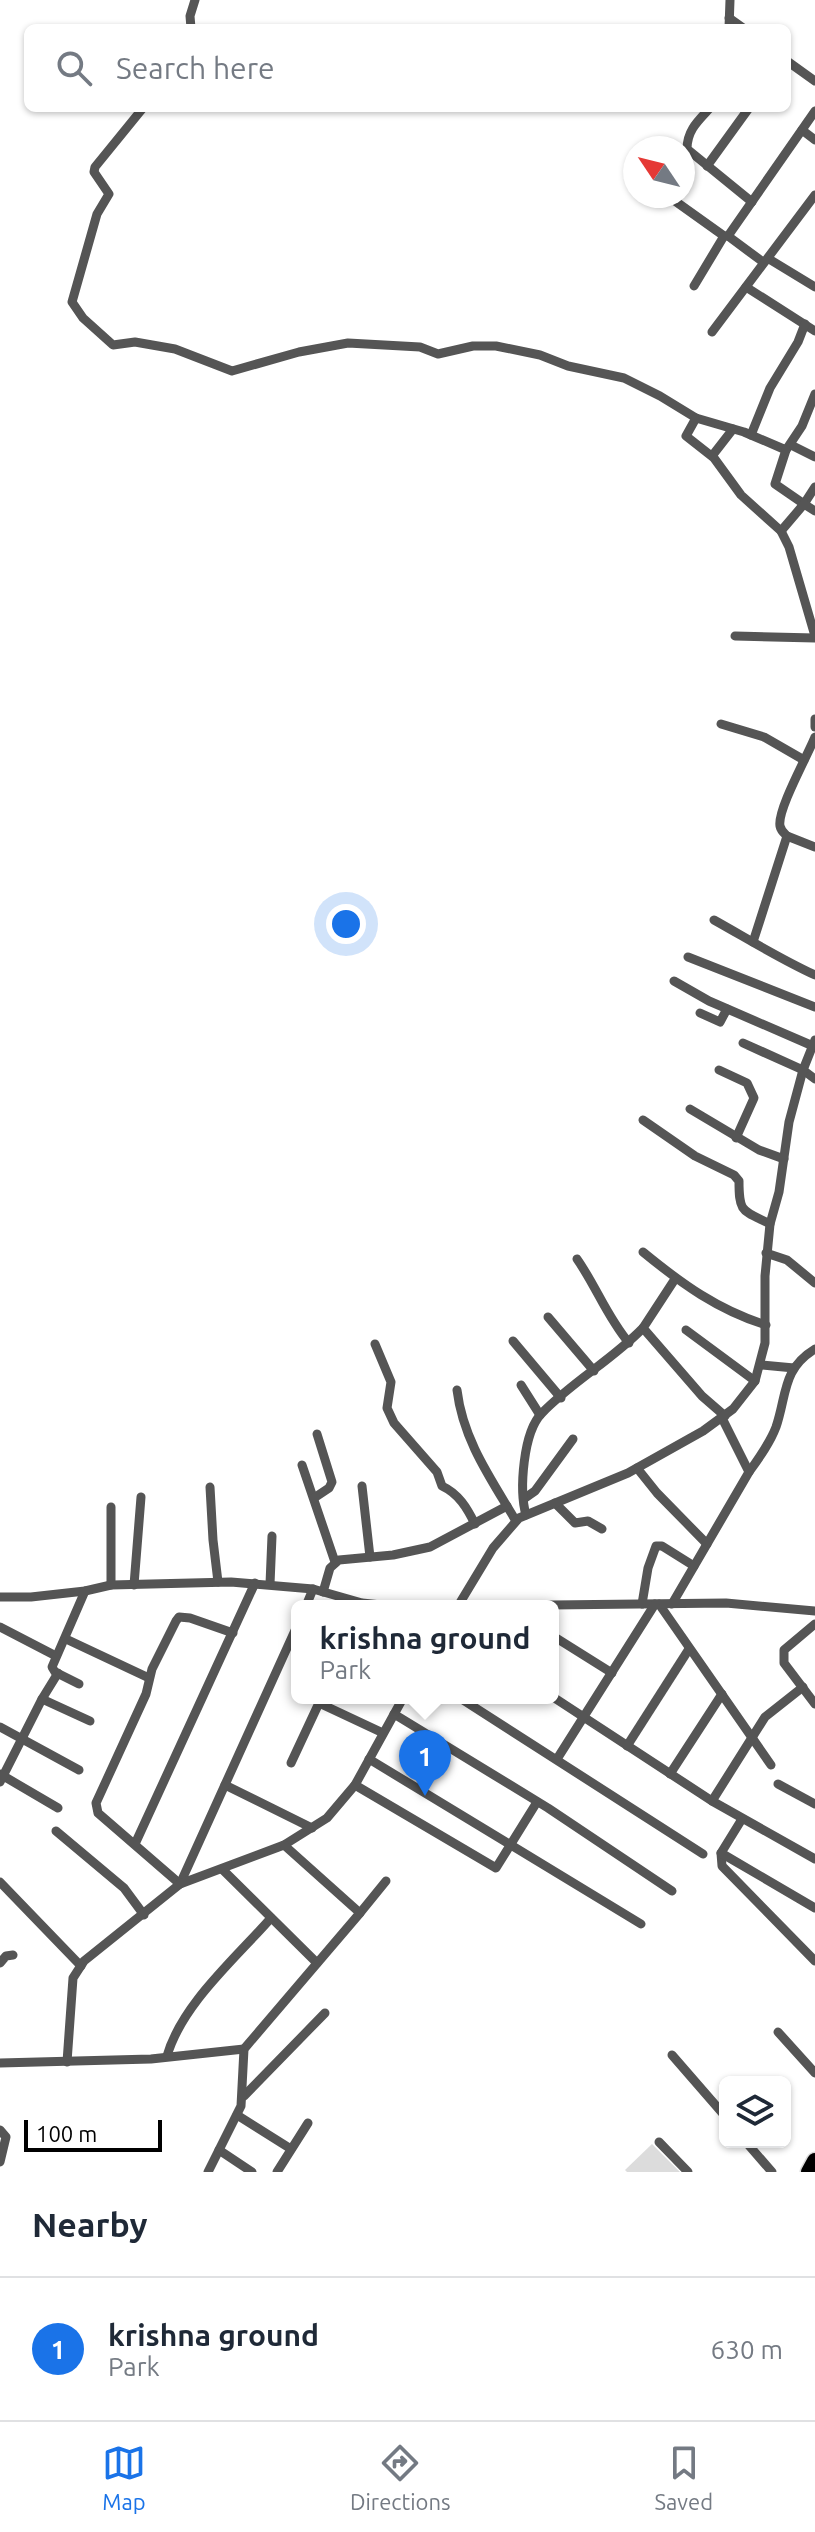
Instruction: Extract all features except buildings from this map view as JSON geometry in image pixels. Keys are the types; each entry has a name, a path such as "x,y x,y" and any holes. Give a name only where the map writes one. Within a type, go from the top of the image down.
{"highway":[{"path":"809,2172 815,2161"}],"street":[{"path":"191,24 195,0"},
{"path":"729,23 730,0"},
{"path":"791,64 815,81"},
{"path":"694,286 815,111"},
{"path":"140,112 95,167 94,172 109,194 97,214 72,293 75,309 113,345 135,342 175,349 232,371 299,352 348,343 420,347 438,354 473,346 496,346 624,378 696,418 815,457"},
{"path":"706,112 692,128 687,145 690,153 752,202"},
{"path":"707,166 746,112"},
{"path":"802,130 815,140"},
{"path":"712,332 815,195"},
{"path":"685,208 766,261 812,285 815,271"},
{"path":"746,287 815,331"},
{"path":"751,435 770,388 798,342 805,324"},
{"path":"815,394 775,482 815,511"},
{"path":"696,418 686,436 712,456 741,495 781,531 789,547 815,637 735,636"},
{"path":"712,456 733,429"},
{"path":"781,531 815,487"},
{"path":"815,719 815,727"},
{"path":"721,724 764,737 804,760"},
{"path":"815,737 780,820 787,836 815,847"},
{"path":"753,942 787,836"},
{"path":"714,920 777,958 815,975"},
{"path":"688,957 815,1007"},
{"path":"461,1600 480,1566 516,1521 637,1468 724,1417 742,1400 761,1365 766,1325 766,1253 770,1224 779,1192 789,1122 814,1043 727,1009 674,981"},
{"path":"700,1013 720,1022 727,1009"},
{"path":"743,1043 803,1070 815,1079"},
{"path":"719,1070 747,1083 754,1098 736,1138"},
{"path":"690,1109 736,1138 784,1159"},
{"path":"643,1120 695,1156 734,1175 739,1181 738,1199 741,1206 770,1224"},
{"path":"643,1252 675,1279 721,1308 766,1325"},
{"path":"766,1253 787,1260 815,1283"},
{"path":"577,1259 612,1322 629,1343"},
{"path":"526,1515 522,1471 540,1415 629,1343 643,1328 675,1279"},
{"path":"548,1317 594,1371"},
{"path":"643,1328 724,1417 749,1472"},
{"path":"686,1330 755,1381"},
{"path":"513,1341 561,1398"},
{"path":"375,1344 391,1382 387,1408 394,1423 437,1472 442,1486 452,1490 463,1501 475,1524"},
{"path":"672,1604 777,1424 785,1389 794,1368 799,1360 815,1349"},
{"path":"761,1365 794,1368"},
{"path":"521,1385 540,1415"},
{"path":"457,1390 468,1435 492,1483 516,1521"},
{"path":"314,1498 329,1488 332,1482 317,1434"},
{"path":"525,1498 535,1491 573,1439"},
{"path":"302,1465 335,1562 310,1600"},
{"path":"637,1468 707,1544"},
{"path":"362,1486 370,1557"},
{"path":"210,1487 218,1582"},
{"path":"134,1585 141,1497"},
{"path":"555,1503 575,1523 588,1521 602,1529"},
{"path":"335,1562 421,1549 507,1506"},
{"path":"111,1507 111,1585"},
{"path":"270,1584 272,1536"},
{"path":"642,1604 656,1546 662,1546 694,1566"},
{"path":"0,1609 3,1597 85,1591 111,1585 218,1582 318,1590 351,1600"},
{"path":"135,1844 255,1583"},
{"path":"79,1684 52,1667 85,1591"},
{"path":"657,1604 771,1765"},
{"path":"557,1759 657,1604"},
{"path":"559,1605 751,1604 815,1611"},
{"path":"180,1884 95,1808 146,1694 149,1678 171,1627 179,1617 190,1618 233,1633"},
{"path":"815,1624 782,1653 784,1663 815,1704"},
{"path":"0,1627 56,1656"},
{"path":"66,1639 149,1678"},
{"path":"180,1884 291,1639"},
{"path":"559,1640 612,1673"},
{"path":"627,1746 689,1649"},
{"path":"58,1673 1,1777 58,1808"},
{"path":"712,1801 770,1711 803,1687"},
{"path":"670,1774 722,1694"},
{"path":"42,1699 90,1721"},
{"path":"559,1701 712,1801 815,1859"},
{"path":"291,1763 319,1704"},
{"path":"326,1704 383,1733"},
{"path":"67,2062 73,1978 81,1966 180,1884 284,1845 336,1810 355,1785 400,1704"},
{"path":"470,1704 703,1854"},
{"path":"394,1714 537,1802 672,1891"},
{"path":"0,1727 79,1770"},
{"path":"369,1759 641,1924"},
{"path":"778,1784 815,1804"},
{"path":"225,1785 312,1828"},
{"path":"355,1785 494,1868 499,1866 537,1802"},
{"path":"742,1819 721,1853 722,1866 815,1961"},
{"path":"56,1831 124,1888 144,1915"},
{"path":"284,1845 360,1913"},
{"path":"721,1853 815,1908"},
{"path":"222,1869 317,1963"},
{"path":"208,2172 244,2096 244,2049 386,1881"},
{"path":"0,1882 81,1966"},
{"path":"167,2056 179,2026 194,2005 271,1918"},
{"path":"0,1963 6,1956 13,1955"},
{"path":"244,2096 325,2013"},
{"path":"778,2032 815,2073"},
{"path":"0,2063 67,2062 244,2049"},
{"path":"672,2055 719,2109"},
{"path":"237,2115 291,2149"},
{"path":"277,2172 308,2123"},
{"path":"0,2130 6,2137 0,2162"},
{"path":"659,2142 688,2172"},
{"path":"751,2148 772,2172"},
{"path":"219,2150 252,2172"}],"shaded area":[{"path":"652,2144 680,2172 625,2170"}],"place":[{"name":"krishna ground","path":"425,1796"}]}
